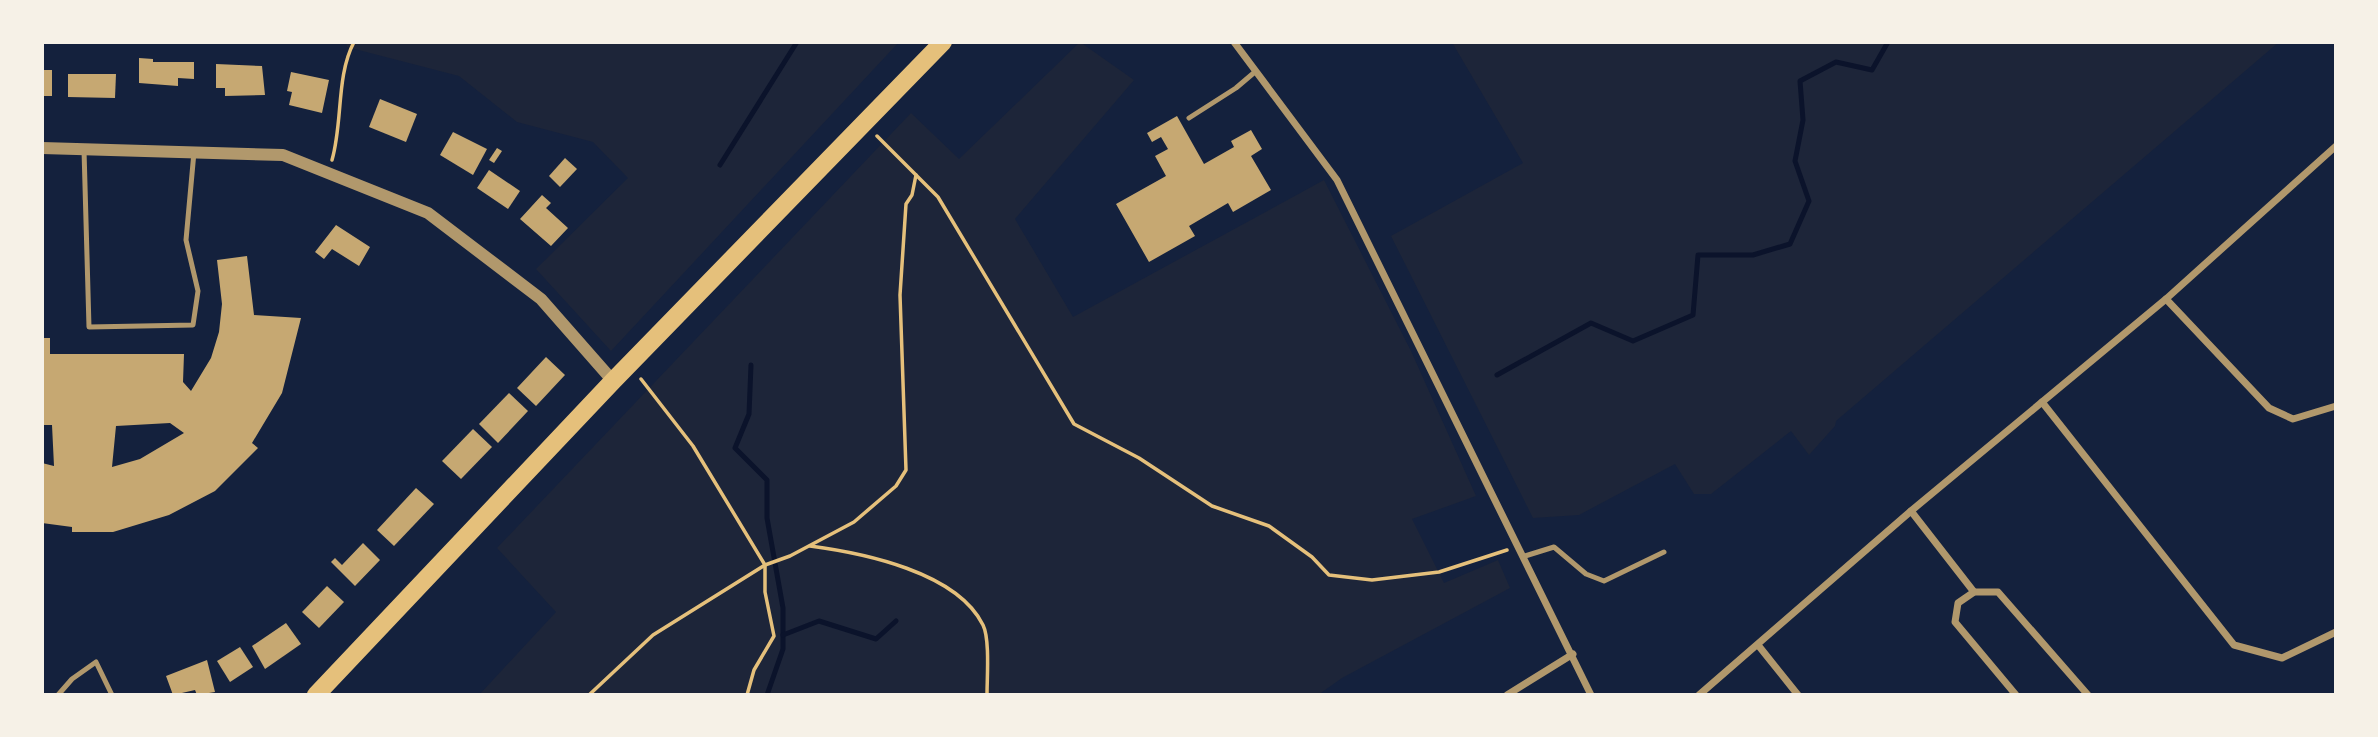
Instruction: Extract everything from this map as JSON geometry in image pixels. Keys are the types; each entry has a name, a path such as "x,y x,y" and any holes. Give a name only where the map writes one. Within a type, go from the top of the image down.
{"main road":[{"path":"316,695 613,381 943,42"}],"street":[{"path":"1234,42 1337,180 1525,556 1591,695"},
{"path":"1699,695 1911,511 2166,299 2336,146"},
{"path":"42,148 283,155 428,213 541,299 613,381"},
{"path":"2166,299 2269,408 2293,419 2336,407"},
{"path":"2042,402 2234,645 2282,658 2336,632"},
{"path":"1911,511 1974,592"},
{"path":"2016,695 1955,622 1958,603 1974,592 1998,592 2088,695"},
{"path":"1758,645 1798,695"},
{"path":"1507,695 1573,654"}],"lane":[{"path":"1189,118 1236,88 1256,71"},
{"path":"84,149 89,327 192,326 198,291 186,240 194,152"},
{"path":"1525,556 1547,547 1558,548 1586,574 1604,581 1615,579 1664,552"},
{"path":"58,695 72,679 96,662 112,695"}],"path":[{"path":"328,173 337,143 347,55 354,42"},
{"path":"864,124 938,197 1074,424 1139,458 1212,506 1269,526 1312,557 1329,575 1372,580 1439,572 1519,546"},
{"path":"590,695 653,635 766,565 810,546 854,522 896,486 906,470 900,295 906,204 912,195 916,175"},
{"path":"631,364 693,446 766,565 765,592 774,636 754,670 747,695"},
{"path":"810,546 861,553 901,565 968,603 984,627 987,695"}],"shaded area":[{"path":"346,42 899,42 611,351 536,269 628,178 593,142 517,122 459,76 347,47"},
{"path":"1080,42 1134,80 1015,219 1073,317 1324,180 1411,351 1476,496 1412,519 1444,583 1498,560 1510,588 1342,678 1318,695 479,695 556,612 497,548 911,113 959,159"},
{"path":"2279,42 1836,421 1835,426 1809,455 1791,431 1711,494 1694,494 1675,464 1579,515 1533,518 1391,236 1523,163 1453,44"}],"building":[{"path":"139,58 153,59 153,62 194,62 194,79 178,78 178,86 139,83"},
{"path":"216,64 262,66 265,95 225,96 225,88 216,88"},
{"path":"42,70 52,70 52,96 42,96"},
{"path":"291,72 329,80 322,113 289,105 292,92 287,91"},
{"path":"68,74 116,74 115,98 68,97"},
{"path":"380,99 417,114 406,142 369,127"},
{"path":"1177,116 1204,164 1234,147 1231,141 1251,130 1262,149 1251,156 1271,190 1233,212 1228,203 1189,226 1195,236 1149,262 1116,204 1166,176 1155,156 1168,149 1161,137 1152,142 1147,133"},
{"path":"453,132 487,149 473,175 440,155"},
{"path":"497,148 502,151 494,163 489,160"},
{"path":"565,158 577,169 560,187 549,176"},
{"path":"489,170 520,191 508,209 477,188"},
{"path":"542,195 551,203 546,208 568,228 551,246 520,219"},
{"path":"336,225 370,247 359,266 332,249 324,259 315,252"},
{"path":"247,256 254,315 301,318 282,393 252,443 258,448 215,491 169,515 113,532 72,532 72,527 42,523 42,463 54,466 52,425 42,425 42,338 50,338 50,354 184,354 183,382 191,391 211,358 219,332 222,304 217,260","holes":["170,423 184,433 140,459 112,467 116,426"]},
{"path":"546,357 565,375 536,406 517,388"},
{"path":"509,393 528,411 498,443 479,424"},
{"path":"473,429 492,447 461,479 442,461"},
{"path":"416,488 434,504 394,546 377,530"},
{"path":"363,543 380,560 355,586 331,562 335,558 342,565"},
{"path":"327,586 344,602 319,628 302,612"},
{"path":"286,623 301,644 265,669 252,646"},
{"path":"240,647 253,667 230,682 217,661"},
{"path":"207,660 215,692 197,695 195,690 173,695 166,676"}],"waterway":[{"path":"720,165 797,42"},
{"path":"1497,375 1591,323 1633,341 1693,315 1698,255 1753,255 1790,244 1809,201 1795,161 1803,120 1800,81 1836,62 1872,70 1888,42"},
{"path":"751,365 749,414 735,448 767,480 767,518 783,608 783,649 767,695"},
{"path":"783,635 819,621 876,639 896,621"}]}
